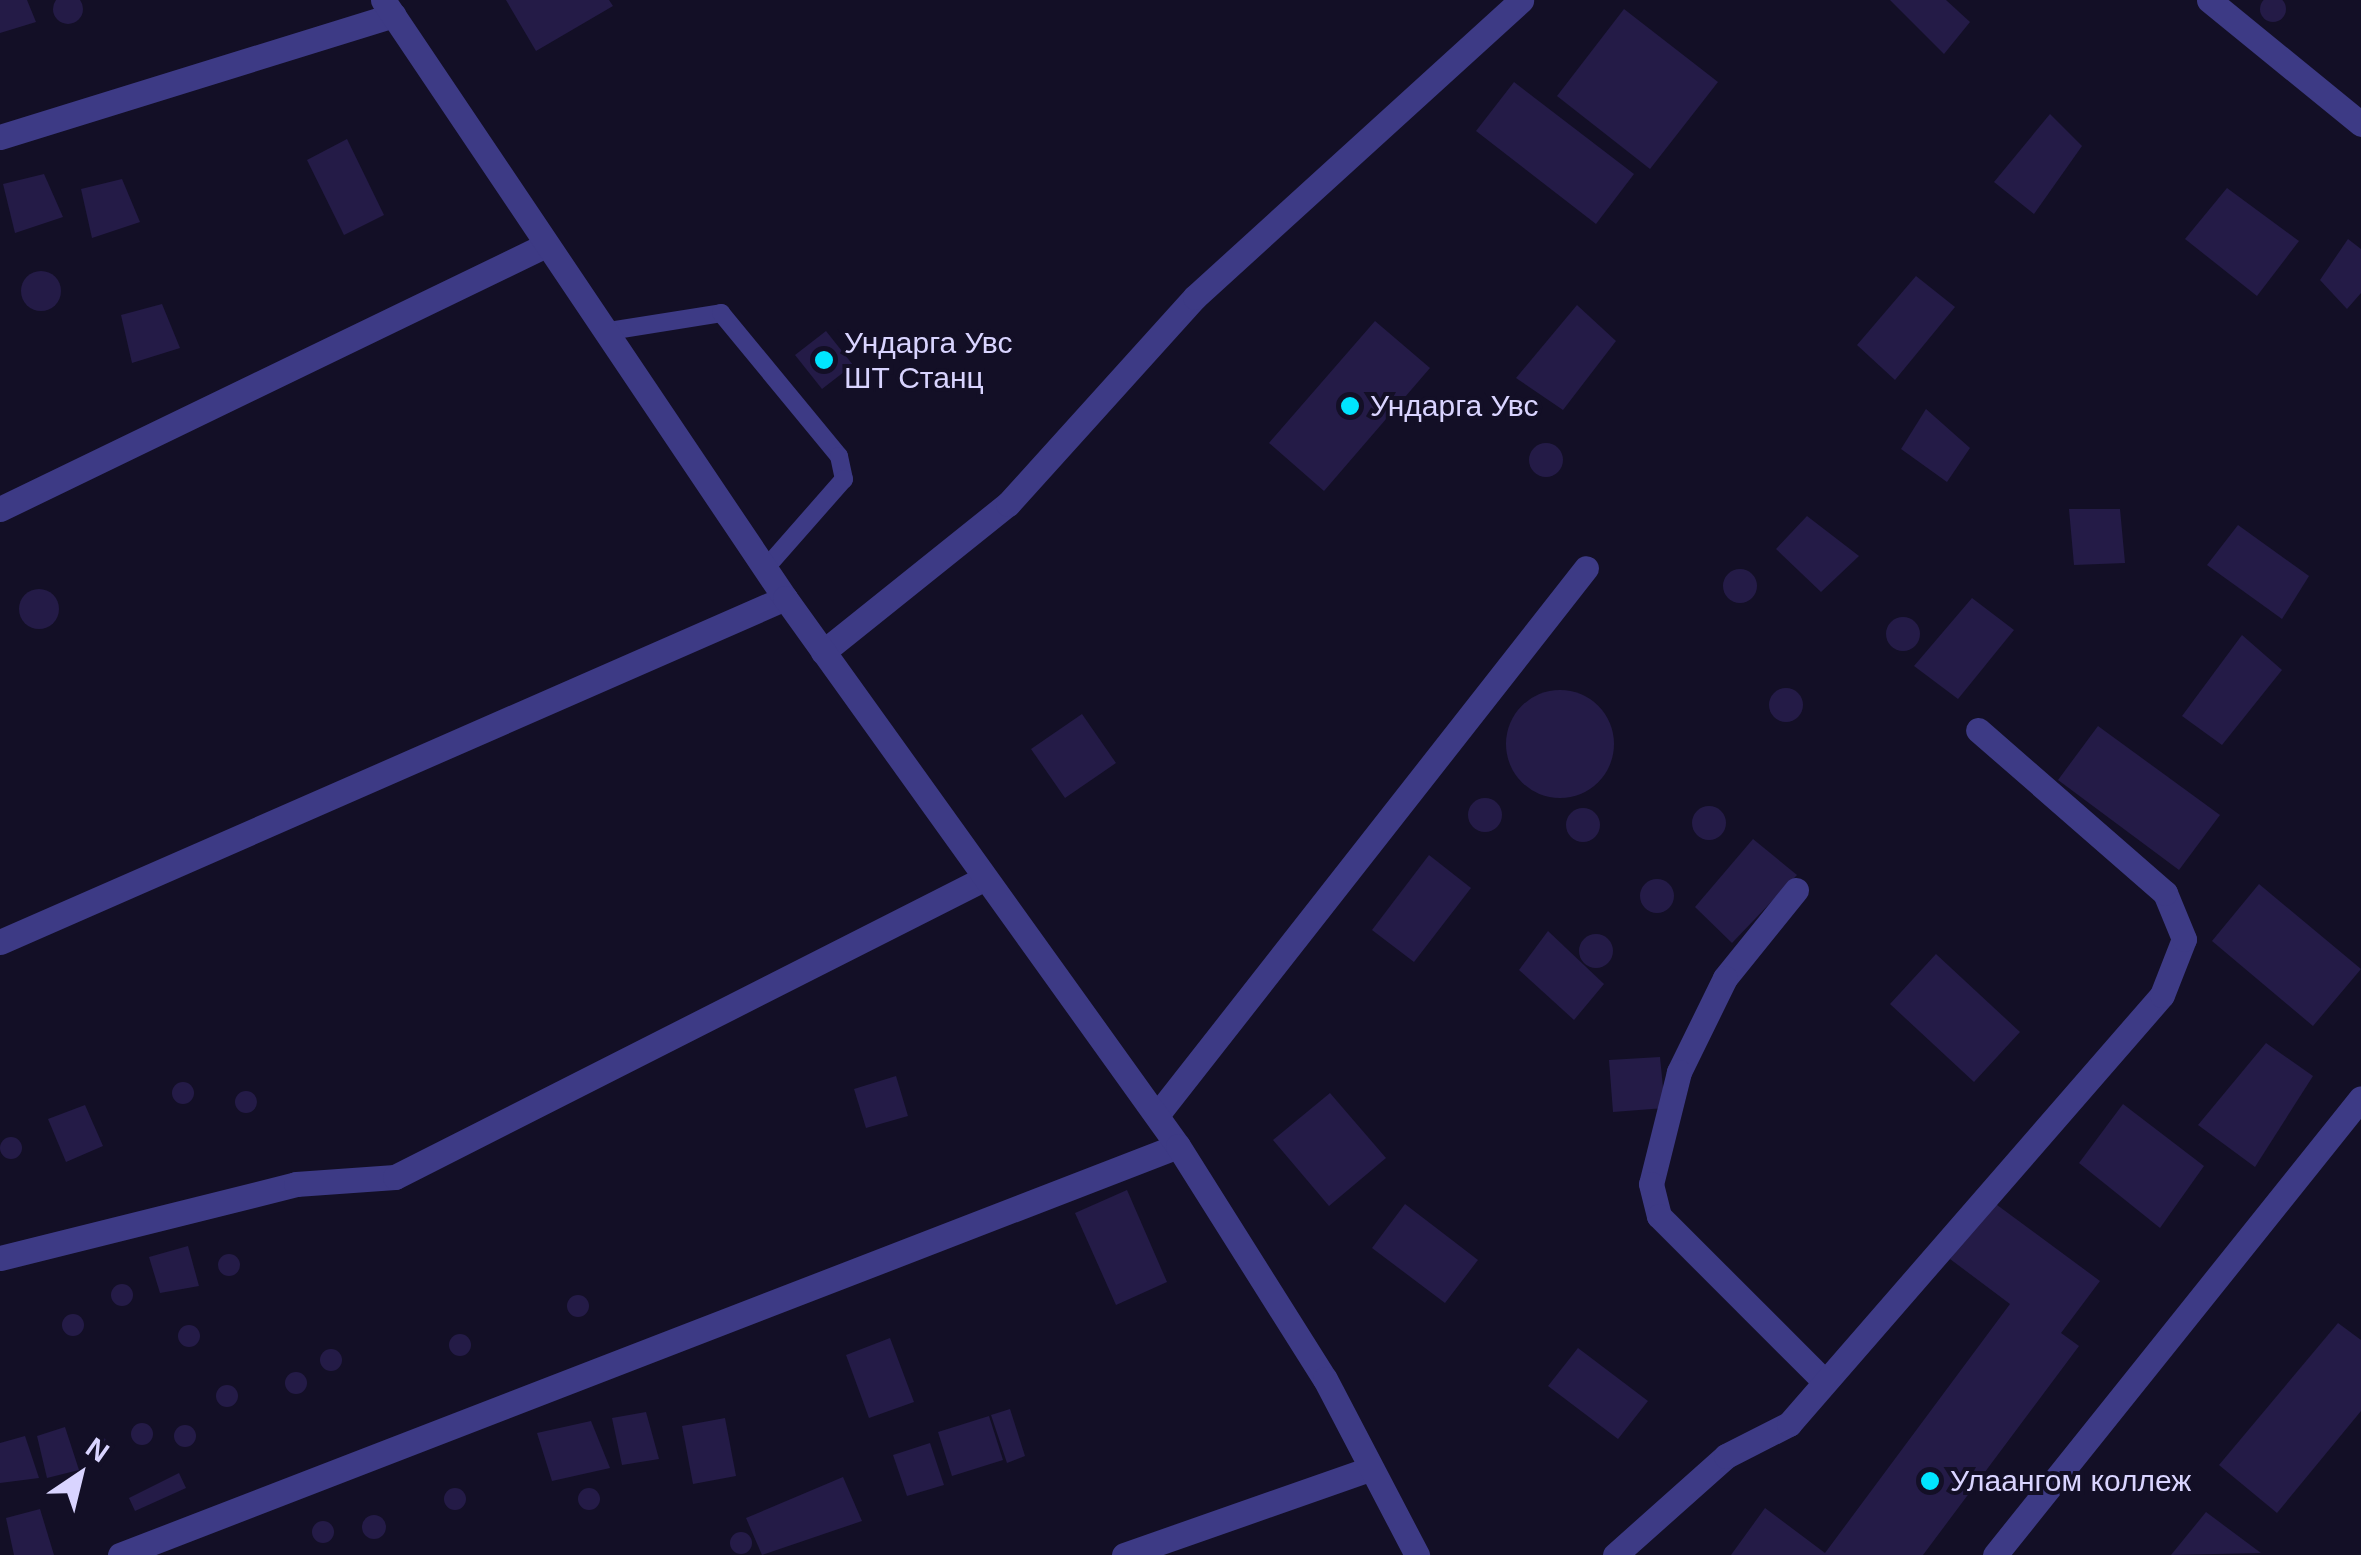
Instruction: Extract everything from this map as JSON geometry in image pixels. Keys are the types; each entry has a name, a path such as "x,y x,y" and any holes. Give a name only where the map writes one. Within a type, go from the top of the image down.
{"street":[{"path":"823,652 1008,504 1195,296 1520,0"},
{"path":"2209,0 2361,124"},
{"path":"0,137 388,8 544,246 785,598 1178,1146 1325,1379 1417,1555"},
{"path":"0,509 544,246"},
{"path":"1157,1115 1586,568"},
{"path":"0,942 785,598"},
{"path":"1615,1555 1726,1456 1789,1424 2162,995 2184,939 2164,893 1978,730"},
{"path":"0,1258 296,1184 396,1177 985,878"},
{"path":"1796,890 1710,1009 1679,1072 1650,1184 1659,1216 1824,1381"},
{"path":"1994,1555 2361,1098"},
{"path":"120,1555 1178,1146"},
{"path":"1124,1555 1369,1468"}],"lane":[{"path":"602,332 721,313 840,456 844,479 765,568"}],"building":[{"path":"68,-6 79,-2 83,9 79,20 68,24 57,20 53,9 57,-2"},
{"path":"2273,-4 2282,0 2286,9 2282,18 2273,22 2264,18 2260,9 2264,0"},
{"path":"0,0 27,0 36,22 0,33"},
{"path":"506,0 609,0 613,6 536,51"},
{"path":"1890,0 1946,0 1970,22 1944,54"},
{"path":"1624,9 1718,82 1650,169 1557,96"},
{"path":"1514,82 1634,174 1596,224 1476,131"},
{"path":"2050,114 2082,146 2034,214 1994,182"},
{"path":"347,139 384,215 344,235 307,160"},
{"path":"44,174 63,217 15,233 3,184"},
{"path":"122,179 140,222 92,238 81,189"},
{"path":"2227,188 2299,241 2257,296 2185,239"},
{"path":"2348,239 2361,249 2361,293 2347,309 2320,280"},
{"path":"41,271 55,277 61,291 55,305 41,311 27,305 21,291 27,277"},
{"path":"1916,276 1955,307 1895,380 1857,345"},
{"path":"162,304 180,348 132,363 121,315"},
{"path":"1577,305 1616,341 1563,410 1516,378"},
{"name":"Ундарга Увс","path":"1375,321 1430,368 1324,491 1269,443"},
{"name":"Ундарга Увс ШТ Станц","path":"826,331 853,365 822,389 795,355"},
{"path":"1926,409 1970,448 1947,482 1901,449"},
{"path":"1546,443 1558,448 1563,460 1558,472 1546,477 1534,472 1529,460 1534,448"},
{"path":"2069,509 2120,509 2125,563 2074,565"},
{"path":"1807,516 1859,556 1821,592 1776,549"},
{"path":"2238,525 2309,576 2282,619 2207,565"},
{"path":"1740,569 1752,574 1757,586 1752,598 1740,603 1728,598 1723,586 1728,574"},
{"path":"39,589 53,595 59,609 53,623 39,629 25,623 19,609 25,595"},
{"path":"1972,598 2014,630 1958,699 1914,666"},
{"path":"1903,617 1915,622 1920,634 1915,646 1903,651 1891,646 1886,634 1891,622"},
{"path":"2242,635 2282,670 2222,745 2182,716"},
{"path":"1786,688 1798,693 1803,705 1798,717 1786,722 1774,717 1769,705 1774,693"},
{"path":"1560,690 1581,694 1598,706 1610,723 1614,744 1610,765 1598,782 1581,794 1560,798 1539,794 1522,782 1510,765 1506,744 1510,723 1522,706 1539,694"},
{"path":"1082,714 1116,763 1065,798 1031,749"},
{"path":"2098,726 2220,815 2179,870 2058,780"},
{"path":"1485,798 1497,803 1502,815 1497,827 1485,832 1473,827 1468,815 1473,803"},
{"path":"1709,806 1721,811 1726,823 1721,835 1709,840 1697,835 1692,823 1697,811"},
{"path":"1583,808 1595,813 1600,825 1595,837 1583,842 1571,837 1566,825 1571,813"},
{"path":"1753,839 1797,875 1732,943 1695,907"},
{"path":"1429,855 1471,888 1414,962 1372,930"},
{"path":"1657,879 1669,884 1674,896 1669,908 1657,913 1645,908 1640,896 1645,884"},
{"path":"2259,884 2361,969 2313,1026 2212,941"},
{"path":"1548,931 1604,984 1574,1020 1519,970"},
{"path":"1596,934 1608,939 1613,951 1608,963 1596,968 1584,963 1579,951 1584,939"},
{"path":"1936,954 2020,1032 1974,1082 1890,1004"},
{"path":"2266,1043 2313,1076 2255,1167 2198,1125"},
{"path":"1660,1057 1665,1108 1613,1112 1609,1060"},
{"path":"896,1076 908,1116 866,1128 854,1089"},
{"path":"183,1082 191,1085 191,1101 183,1104 175,1101 172,1093 175,1085"},
{"path":"246,1091 254,1094 254,1110 246,1113 238,1110 235,1102 238,1094"},
{"path":"1330,1093 1386,1158 1329,1206 1273,1140"},
{"path":"2123,1104 2204,1166 2160,1228 2079,1163"},
{"path":"85,1105 103,1146 66,1162 48,1119"},
{"path":"11,1137 19,1140 19,1156 11,1159 3,1156 0,1148 3,1140"},
{"path":"1127,1190 1167,1282 1116,1305 1075,1213"},
{"path":"1993,1202 2100,1281 2061,1333 2079,1346 1923,1555 1731,1555 1765,1508 1825,1553 2010,1304 1950,1259"},
{"path":"1405,1204 1478,1260 1445,1303 1372,1248"},
{"path":"188,1246 199,1286 160,1293 149,1257"},
{"path":"225,1254 233,1254 240,1265 233,1276 225,1276 218,1269 218,1261"},
{"path":"118,1284 126,1284 133,1295 126,1306 118,1306 111,1299 111,1291"},
{"path":"578,1295 586,1298 586,1314 578,1317 570,1314 567,1306 570,1298"},
{"path":"69,1314 77,1314 84,1325 77,1336 69,1336 62,1329 62,1321"},
{"path":"2338,1323 2361,1340 2361,1411 2277,1513 2219,1465"},
{"path":"185,1325 193,1325 200,1336 193,1347 185,1347 178,1340 178,1332"},
{"path":"460,1334 468,1337 468,1353 460,1356 452,1353 449,1345 452,1337"},
{"path":"890,1338 914,1402 869,1418 846,1355"},
{"path":"1578,1348 1648,1401 1618,1439 1548,1386"},
{"path":"327,1349 335,1349 342,1360 335,1371 327,1371 320,1364 320,1356"},
{"path":"292,1372 300,1372 307,1383 300,1394 292,1394 285,1387 285,1379"},
{"path":"223,1385 231,1385 238,1396 231,1407 223,1407 216,1400 216,1392"},
{"path":"1010,1409 1025,1456 1007,1463 991,1415"},
{"path":"646,1412 659,1459 622,1465 612,1418"},
{"path":"989,1416 1003,1460 952,1476 938,1432"},
{"path":"725,1418 736,1476 693,1484 682,1426"},
{"path":"591,1421 610,1468 552,1481 537,1433"},
{"path":"138,1423 146,1423 153,1434 146,1445 138,1445 131,1438 131,1430"},
{"path":"181,1425 189,1425 196,1436 189,1447 181,1447 174,1440 174,1432"},
{"path":"65,1427 79,1470 47,1478 37,1436"},
{"path":"25,1436 39,1478 0,1483 0,1443"},
{"path":"95,1437 103,1437 110,1448 103,1459 95,1459 88,1452 88,1444"},
{"path":"930,1443 944,1485 907,1496 893,1455"},
{"path":"179,1473 186,1488 135,1511 129,1498"},
{"path":"843,1477 862,1521 762,1555 746,1518"},
{"path":"451,1488 459,1488 466,1499 459,1510 451,1510 444,1503 444,1495"},
{"path":"585,1488 593,1488 600,1499 593,1510 585,1510 578,1503 578,1495"},
{"path":"40,1509 54,1555 14,1555 6,1518"},
{"path":"2206,1512 2261,1553 2171,1555"},
{"path":"374,1515 386,1527 374,1539 362,1527"},
{"path":"319,1521 327,1521 334,1532 327,1543 319,1543 312,1536 312,1528"},
{"path":"737,1532 745,1532 752,1543 745,1554 737,1554 730,1547 730,1539"}],"place":[{"name":"Ундарга Увс ШТ Станц","path":"824,360"},
{"name":"Ундарга Увс","path":"1350,406"},
{"name":"Улаангом коллеж","path":"1930,1481"}]}
